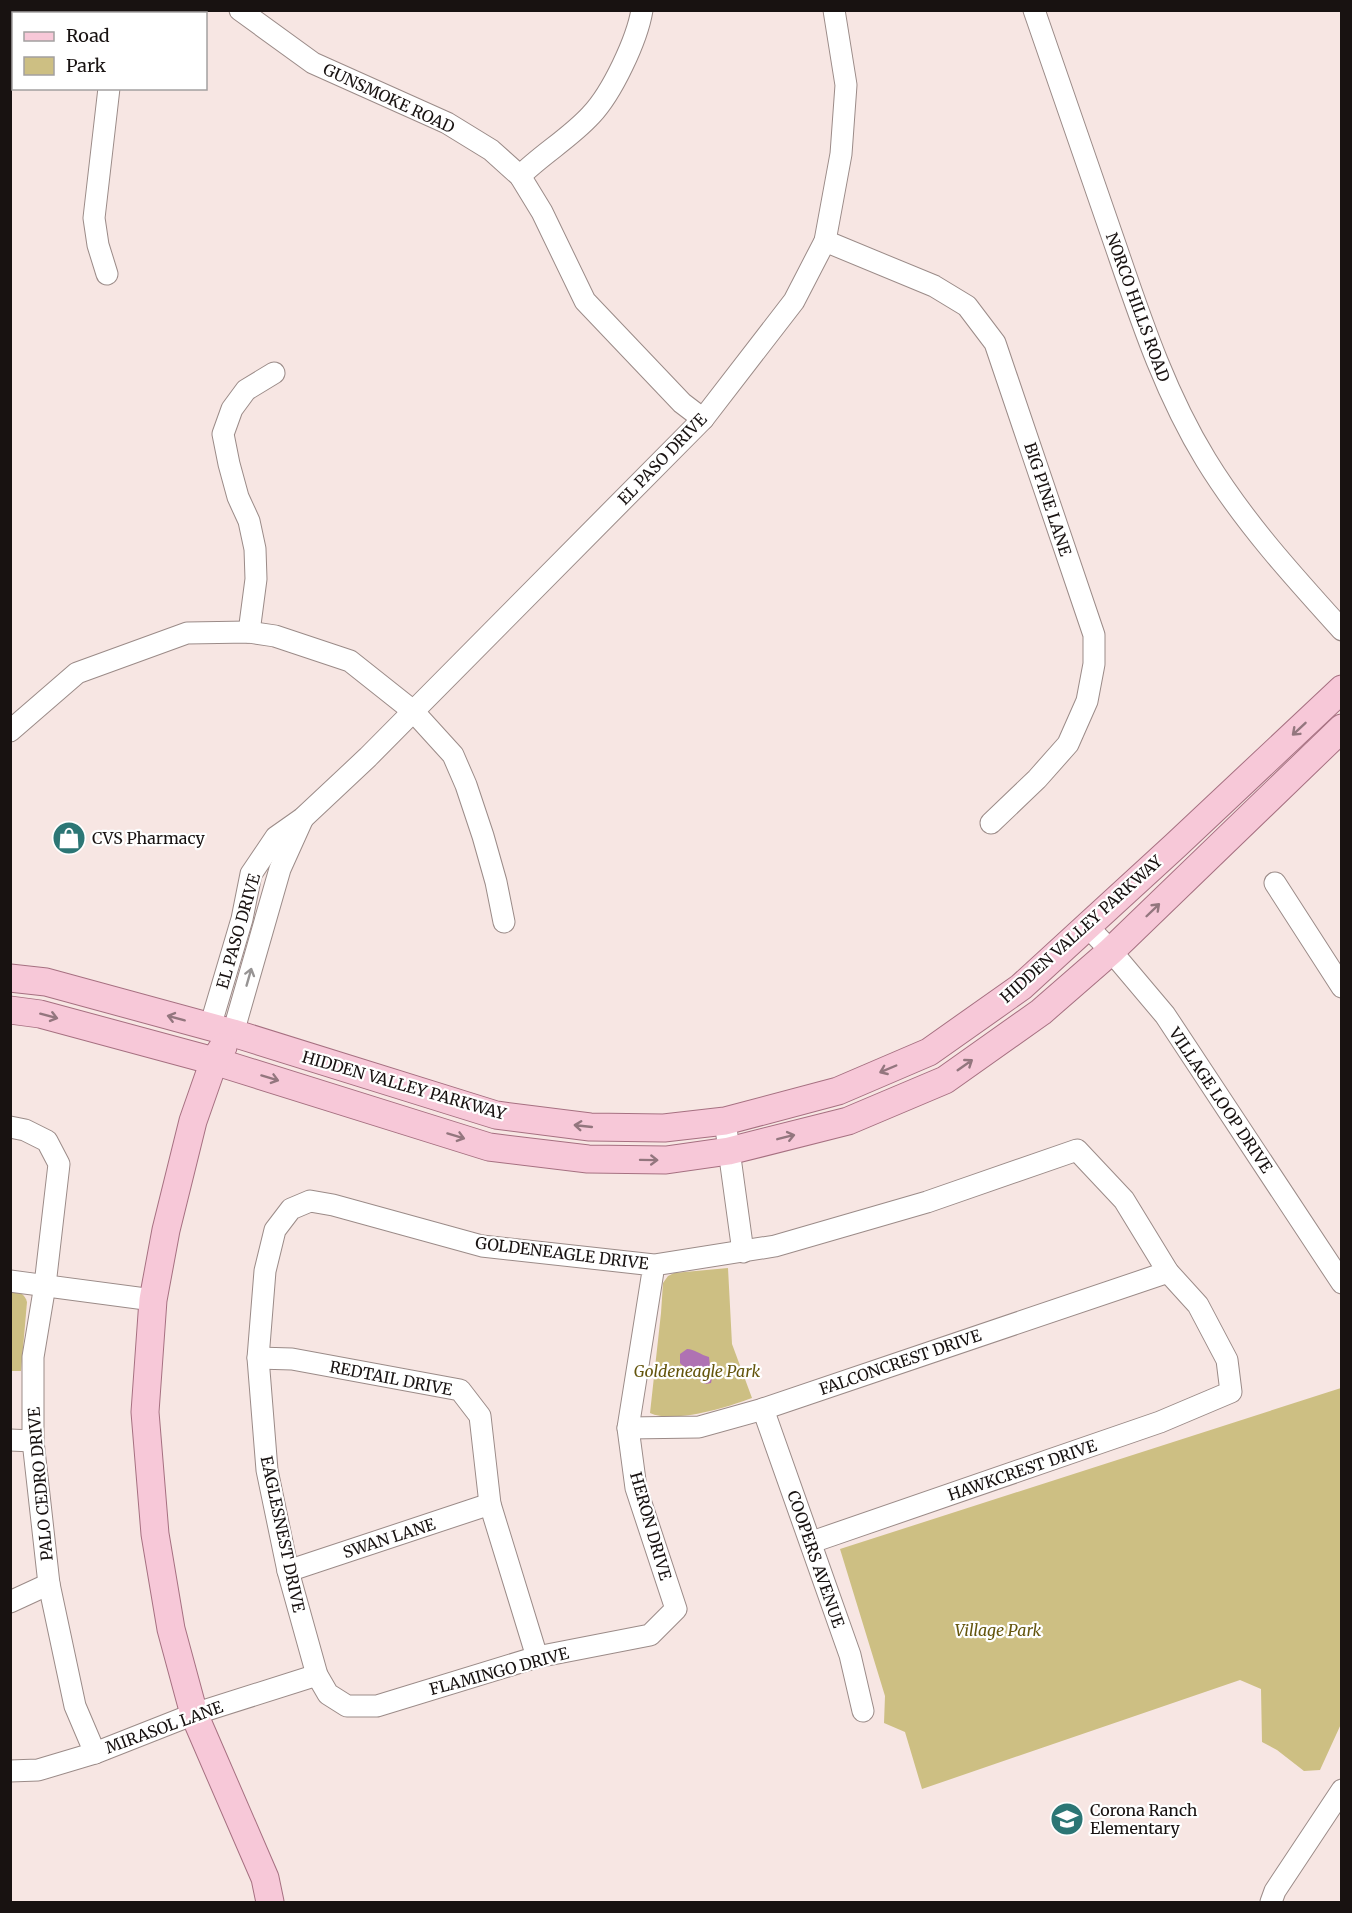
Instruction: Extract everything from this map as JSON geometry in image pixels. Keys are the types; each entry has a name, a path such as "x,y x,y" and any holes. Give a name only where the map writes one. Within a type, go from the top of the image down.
{"main road":[{"name":"HIDDEN VALLEY PARKWAY","path":"10,978 46,982 221,1030 496,1115 601,1127 664,1128 725,1121 838,1091 929,1052 1021,987 1341,689"},
{"name":"HIDDEN VALLEY PARKWAY","path":"10,1010 40,1014 214,1061 489,1146 588,1159 666,1160 729,1151 848,1121 945,1080 1041,1012 1111,951 1341,728"},
{"path":"221,1030 214,1061 193,1121 166,1230 153,1300 145,1412 155,1534 171,1629 194,1714 265,1878 270,1902"}],"street":[{"name":"GUNSMOKE ROAD","path":"240,10 313,63 447,123 491,150 520,176 542,213 585,301 682,403 703,418"},
{"path":"520,176 592,115 614,82 642,10"},
{"name":"EL PASO DRIVE","path":"221,1030 280,869 303,818 368,757 703,418 795,301 825,241 842,154 846,85 834,10"},
{"name":"NORCO HILLS ROAD","path":"1034,10 1153,355 1183,420 1229,496 1268,547 1341,630"},
{"path":"107,274 98,245 94,218 109,90"},
{"name":"BIG PINE LANE","path":"825,241 934,286 967,306 995,343 1094,635 1094,664 1087,701 1068,744 1037,779 991,823"},
{"path":"249,632 256,579 255,549 249,521 238,497 223,434 232,409 246,390 274,373"},
{"path":"10,731 77,673 187,633 249,632 275,636 350,661 413,711 453,755 483,836 504,922"},
{"path":"1275,883 1341,987"},
{"name":"VILLAGE LOOP DRIVE","path":"1088,927 1165,1015 1339,1272"},
{"path":"725,1121 743,1252"},
{"name":"PALO CEDRO DRIVE","path":"10,1127 25,1130 47,1141 59,1164 45,1285 33,1357 33,1441 49,1584 75,1706 95,1753"},
{"name":"GOLDENEAGLE DRIVE","path":"291,1209 310,1202 333,1204 482,1246 654,1265 775,1246 927,1202 1077,1150 1124,1200 1168,1272"},
{"name":"EAGLESNEST DRIVE","path":"291,1209 275,1230 265,1271 258,1358 267,1470 288,1571 316,1676 328,1694 347,1706"},
{"name":"HERON DRIVE","path":"654,1265 628,1428 636,1488 676,1609"},
{"name":"HAWKCREST DRIVE","path":"812,1542 1160,1422 1231,1392 1227,1360 1198,1305 1168,1272"},
{"name":"FALCONCREST DRIVE","path":"628,1428 699,1427 763,1408 1168,1272"},
{"path":"10,1281 153,1300"},
{"name":"REDTAIL DRIVE","path":"258,1358 292,1359 460,1390 480,1416 490,1504 537,1657"},
{"name":"COOPERS AVENUE","path":"763,1408 850,1655 863,1711"},
{"path":"10,1440 33,1441"},
{"name":"SWAN LANE","path":"288,1571 490,1504"},
{"path":"10,1602 49,1584"},
{"name":"FLAMINGO DRIVE","path":"347,1706 377,1706 537,1657 650,1635 676,1609"},
{"name":"MIRASOL LANE","path":"10,1771 38,1770 95,1753 194,1714 316,1676"},
{"path":"1271,1902 1275,1891 1341,1790"}],"green space":[{"name":"Goldeneagle Park","path":"728,1268 732,1344 752,1398 701,1413 673,1417 650,1413 663,1283 668,1276 674,1273"},
{"path":"10,1290 21,1293 27,1302 21,1371 11,1371"},
{"name":"Village Park","path":"1341,1388 1341,1724 1320,1770 1304,1771 1277,1750 1262,1742 1261,1689 1240,1680 922,1789 905,1732 884,1723 885,1696 840,1549"}],"shaded area":[{"path":"687,1349 709,1357 713,1374 711,1383 703,1383 694,1372 680,1363 680,1354"}],"place":[{"name":"CVS Pharmacy","path":"69,838"},
{"name":"Corona Ranch Elementary","path":"1067,1819"}]}
